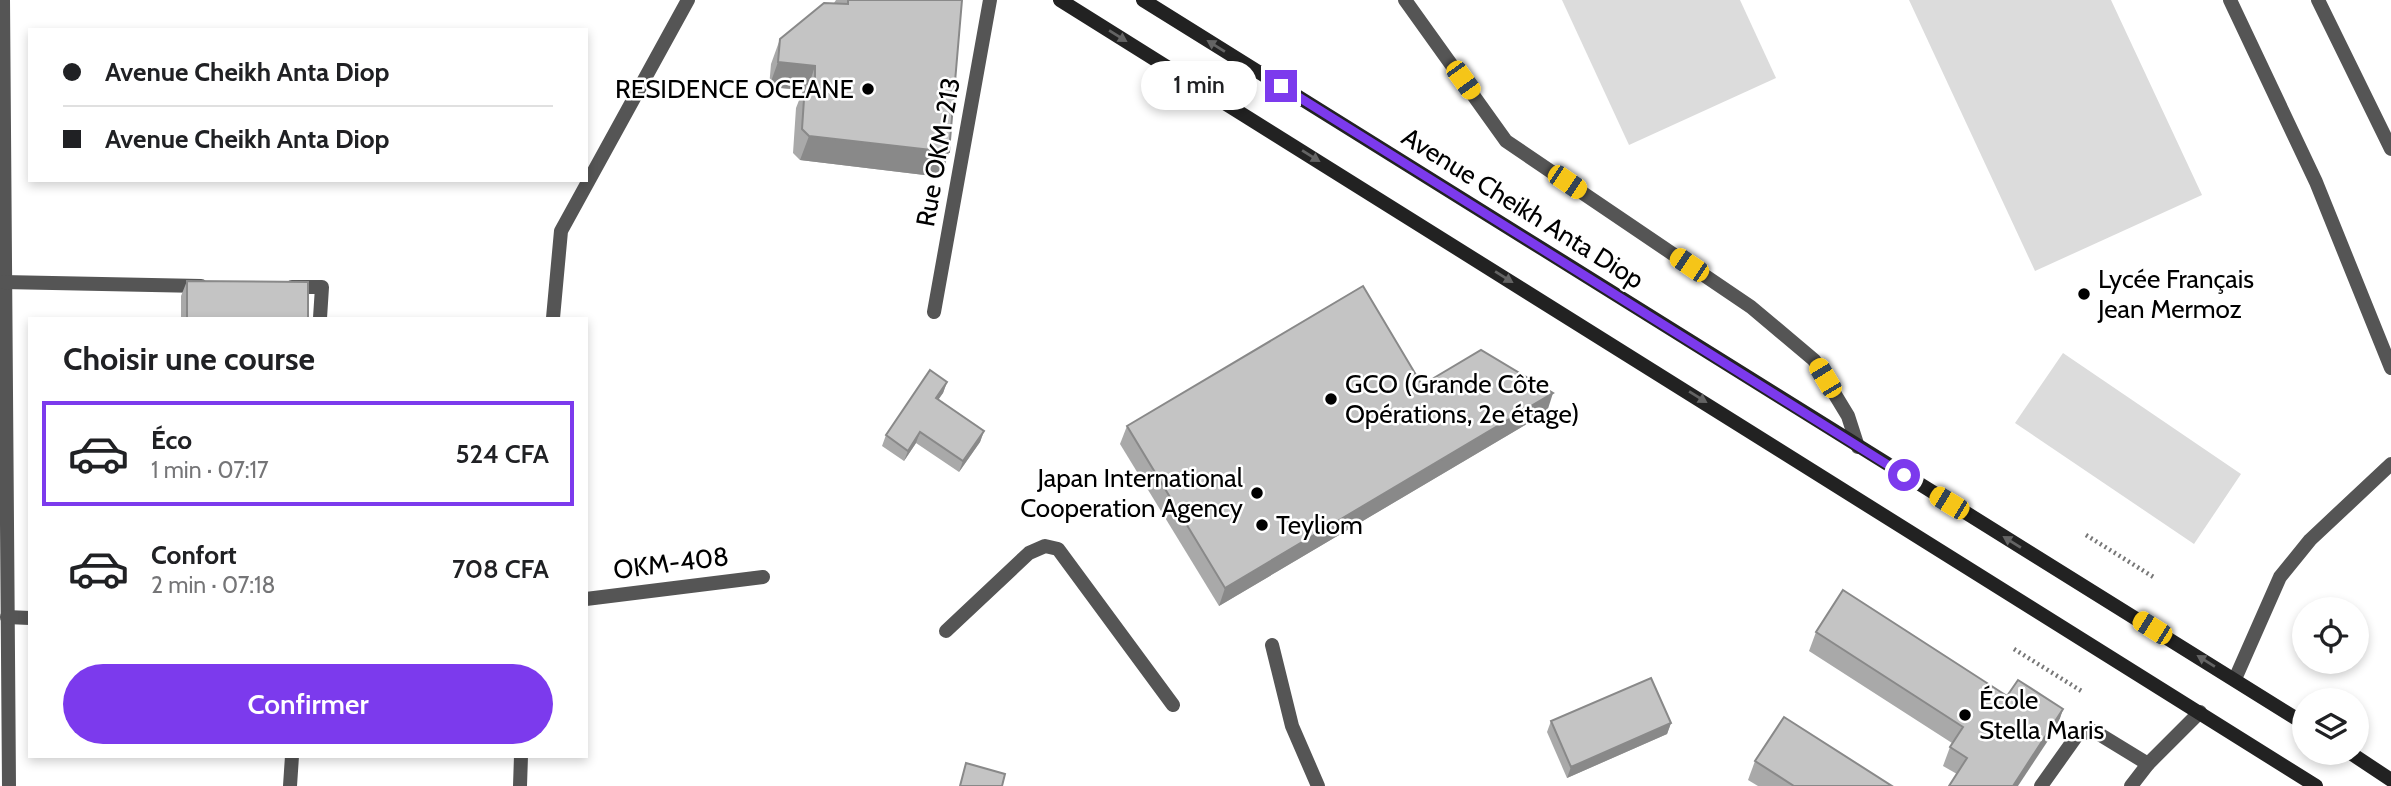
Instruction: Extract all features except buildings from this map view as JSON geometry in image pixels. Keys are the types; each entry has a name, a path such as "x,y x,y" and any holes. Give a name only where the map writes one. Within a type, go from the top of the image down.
{"street":[{"path":"3,0 3,282 9,786"},
{"path":"588,182 688,0"},
{"name":"Rue OKM-213","path":"934,312 990,0"},
{"path":"1060,0 2316,786"},
{"name":"Avenue Cheikh Anta Diop","path":"1143,0 2292,716"},
{"path":"1405,0 1506,141 1751,307 1814,359 1847,416 1858,447"},
{"path":"2230,0 2316,182 2391,368"},
{"path":"2318,0 2391,149"},
{"path":"553,317 561,231 588,182"},
{"path":"3,282 211,286"},
{"path":"281,287 322,288 320,317"},
{"path":"2235,679 2280,578 2310,540 2391,464"},
{"path":"946,631 1029,553 1045,546 1058,550 1173,705"},
{"name":"OKM-408","path":"588,598 763,577"},
{"path":"7,617 28,618"},
{"path":"1272,645 1292,726 1318,786"},
{"path":"2131,786 2148,764 2200,712"},
{"path":"2041,786 2078,734 2086,731 2094,731 2148,764"},
{"path":"290,786 292,758"},
{"path":"520,786 521,758"},
{"path":"2369,765 2391,779"}],"path":[{"path":"2086,535 2155,578"},
{"path":"2014,649 2083,692"}],"shaded area":[{"path":"1562,0 1740,0 1776,78 1629,145"},
{"path":"1909,0 2111,0 2202,195 2035,271"},
{"path":"2063,353 2241,474 2194,544 2015,423"}],"place":[{"name":"RESIDENCE OCEANE","path":"868,89"},
{"name":"Lycée Français Jean Mermoz","path":"2084,294"},
{"name":"GCO (Grande Côte Opérations, 2e étage)","path":"1331,399"},
{"name":"Japan International Cooperation Agency","path":"1257,493"},
{"name":"Teyliom","path":"1262,525"},
{"name":"École Stella Maris","path":"1965,715"}],"route":[{"path":"1281,86 1904,475"}]}
